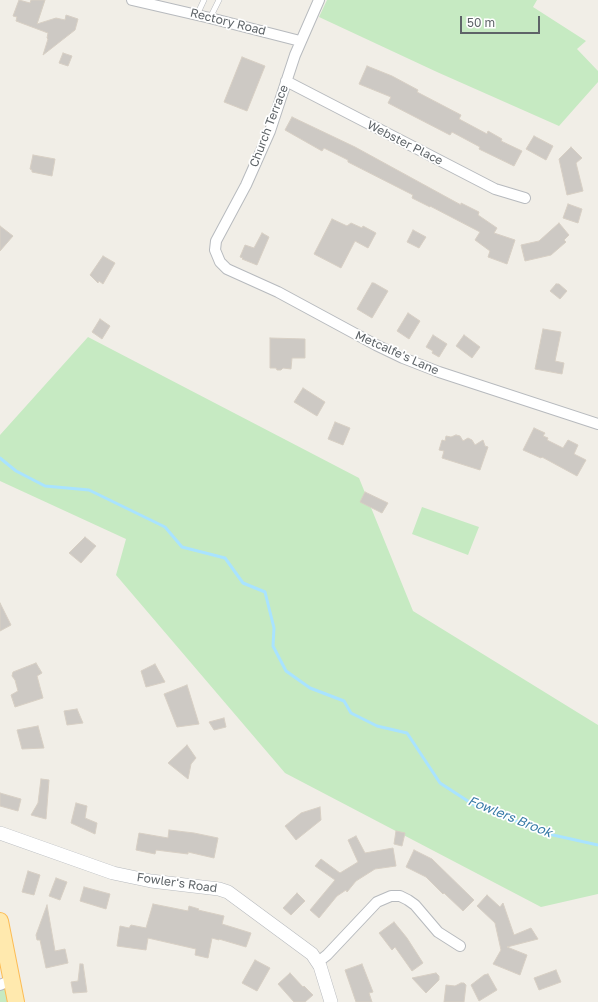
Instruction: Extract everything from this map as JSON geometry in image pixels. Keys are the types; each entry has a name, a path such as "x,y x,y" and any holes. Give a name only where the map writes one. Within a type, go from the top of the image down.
{"main road":[{"path":"0,921 6,982 16,1002"}],"street":[{"name":"Rectory Road","path":"132,0 197,14 300,41"},
{"name":"Church Terrace","path":"215,250 214,246 218,236 246,184 270,131 300,41 319,0"},
{"name":"Webster Place","path":"286,81 495,189 525,198"},
{"name":"Metcalfe's Lane","path":"215,250 218,258 227,269 278,292 388,352 439,372 598,424"},
{"name":"Fowler's Road","path":"0,833 121,875 152,881 225,890 306,948 312,954 318,962 323,974 331,1002"},
{"path":"318,962 327,955 377,902 391,896 400,896 415,905 438,932 460,946"}],"lane":[{"path":"197,14 204,0"},
{"path":"210,18 219,0"}],"green space":[{"path":"327,0 537,0 533,7 586,41 577,49 598,71 598,82 559,126 437,72 319,17"},
{"path":"88,337 359,478 413,611 598,725 598,894 541,907 285,773 116,575 126,539 0,481 0,435"},
{"path":"422,507 479,527 468,555 412,534"},
{"path":"12,980 16,1002 0,1002 0,985"}],"building":[{"path":"19,0 30,3 31,0 45,0 37,24 56,18 65,20 66,15 78,19 75,30 43,55 48,39 48,33 16,21 17,17 13,16"},
{"path":"63,53 72,56 68,66 59,63"},
{"path":"242,57 265,66 247,111 224,102"},
{"path":"367,66 392,76 418,90 417,92 461,115 459,119 487,134 488,131 502,139 501,141 522,151 514,166 479,149 480,147 452,132 450,135 388,103 391,97 359,84"},
{"path":"292,117 355,147 461,205 461,203 479,212 478,215 497,228 494,233 515,240 507,264 488,257 490,251 475,240 480,232 412,198 413,195 348,162 348,160 324,148 322,151 285,130"},
{"path":"534,136 553,146 546,160 526,149"},
{"path":"571,147 582,158 576,163 583,191 567,195 559,159"},
{"path":"33,155 55,159 52,176 32,172 30,169"},
{"path":"568,204 582,209 578,223 563,218"},
{"path":"332,219 347,226 351,223 362,228 363,226 376,233 368,248 355,241 341,268 314,254"},
{"path":"559,223 569,235 564,240 566,242 551,255 525,261 521,245 539,241"},
{"path":"0,226 13,236 0,251"},
{"path":"413,230 426,237 419,248 407,242"},
{"path":"262,233 269,237 257,265 242,259 243,258 240,257 245,245 254,248"},
{"path":"103,256 115,263 103,284 99,281 98,283 90,275"},
{"path":"372,283 388,291 372,318 357,309"},
{"path":"556,284 559,284 567,291 560,299 550,291"},
{"path":"408,313 420,321 409,339 397,331"},
{"path":"100,319 110,326 102,339 92,332"},
{"path":"543,329 561,332 555,361 564,363 562,374 535,369"},
{"path":"433,335 447,344 439,357 426,347"},
{"path":"464,335 480,347 472,358 456,346"},
{"path":"270,338 305,339 305,358 292,358 291,369 283,368 281,370 277,370 276,368 270,368"},
{"path":"303,388 325,402 317,416 294,402"},
{"path":"335,422 350,428 343,445 328,439"},
{"path":"534,428 545,433 543,436 548,438 547,440 563,448 568,440 578,445 574,454 586,460 577,476 542,457 541,458 523,450"},
{"path":"456,435 460,436 463,441 468,438 472,440 475,445 483,440 485,446 488,447 480,470 442,458 444,451 439,450 442,440 445,441 446,436 451,437"},
{"path":"365,492 388,503 382,513 360,502"},
{"path":"85,537 96,546 81,563 69,553"},
{"path":"0,603 11,625 0,631"},
{"path":"36,663 42,673 37,676 43,698 15,707 11,695 18,691 15,680 12,676 13,672"},
{"path":"155,664 165,682 146,687 141,671"},
{"path":"187,685 199,724 177,727 164,694"},
{"path":"77,709 83,723 67,725 64,711"},
{"path":"224,718 226,727 214,730 209,722"},
{"path":"38,726 44,748 22,749 17,730"},
{"path":"187,745 196,758 191,764 188,779 168,763"},
{"path":"41,779 49,780 46,819 31,815 38,803"},
{"path":"0,793 21,799 18,811 0,806"},
{"path":"76,803 87,806 85,818 97,823 95,834 71,823"},
{"path":"320,807 321,820 296,840 285,826 301,813"},
{"path":"169,830 218,838 214,858 188,852 188,854 156,850 155,854 136,850 139,833 168,838"},
{"path":"396,831 405,833 402,846 394,844"},
{"path":"356,836 365,853 393,848 396,866 375,869 356,881 347,892 346,890 337,896 319,918 310,910 335,880 315,866 321,859 340,873 358,862 348,840"},
{"path":"414,850 432,859 474,900 463,911 426,877 406,867"},
{"path":"28,871 40,875 34,895 22,892"},
{"path":"56,878 67,882 60,900 49,896"},
{"path":"84,887 110,894 106,909 80,901"},
{"path":"297,893 305,901 291,915 283,908"},
{"path":"487,895 500,907 503,903 514,935 531,928 538,939 507,947 527,955 520,975 493,964 501,950 495,923 477,906"},
{"path":"153,904 188,911 189,906 199,909 198,910 224,916 222,924 251,933 246,947 212,938 208,958 195,955 196,949 148,938 146,950 117,946 120,926 129,928 131,925 146,928"},
{"path":"47,905 55,951 65,949 68,963 46,968 40,940 37,940 36,935"},
{"path":"394,922 407,938 423,963 412,971 395,947 392,950 379,933"},
{"path":"255,960 270,968 257,991 242,983"},
{"path":"80,964 83,964 87,992 73,993 71,982 78,981"},
{"path":"362,964 373,992 369,993 372,1002 356,1002 345,970"},
{"path":"556,970 561,982 539,990 534,978"},
{"path":"290,973 313,995 305,1002 294,1002 278,984"},
{"path":"436,973 439,976 439,980 426,993 412,978"},
{"path":"488,974 497,990 479,1001 471,985 484,975"},
{"path":"461,983 466,985 464,1002 444,1002 446,985 455,986"}],"waterway":[{"name":"Fowlers Brook","path":"0,458 16,471 45,486 89,490 165,527 182,547 225,558 243,583 265,592 274,628 273,646 286,671 310,688 344,701 351,713 377,726 407,733 440,783 474,805 553,835 598,845"}]}
